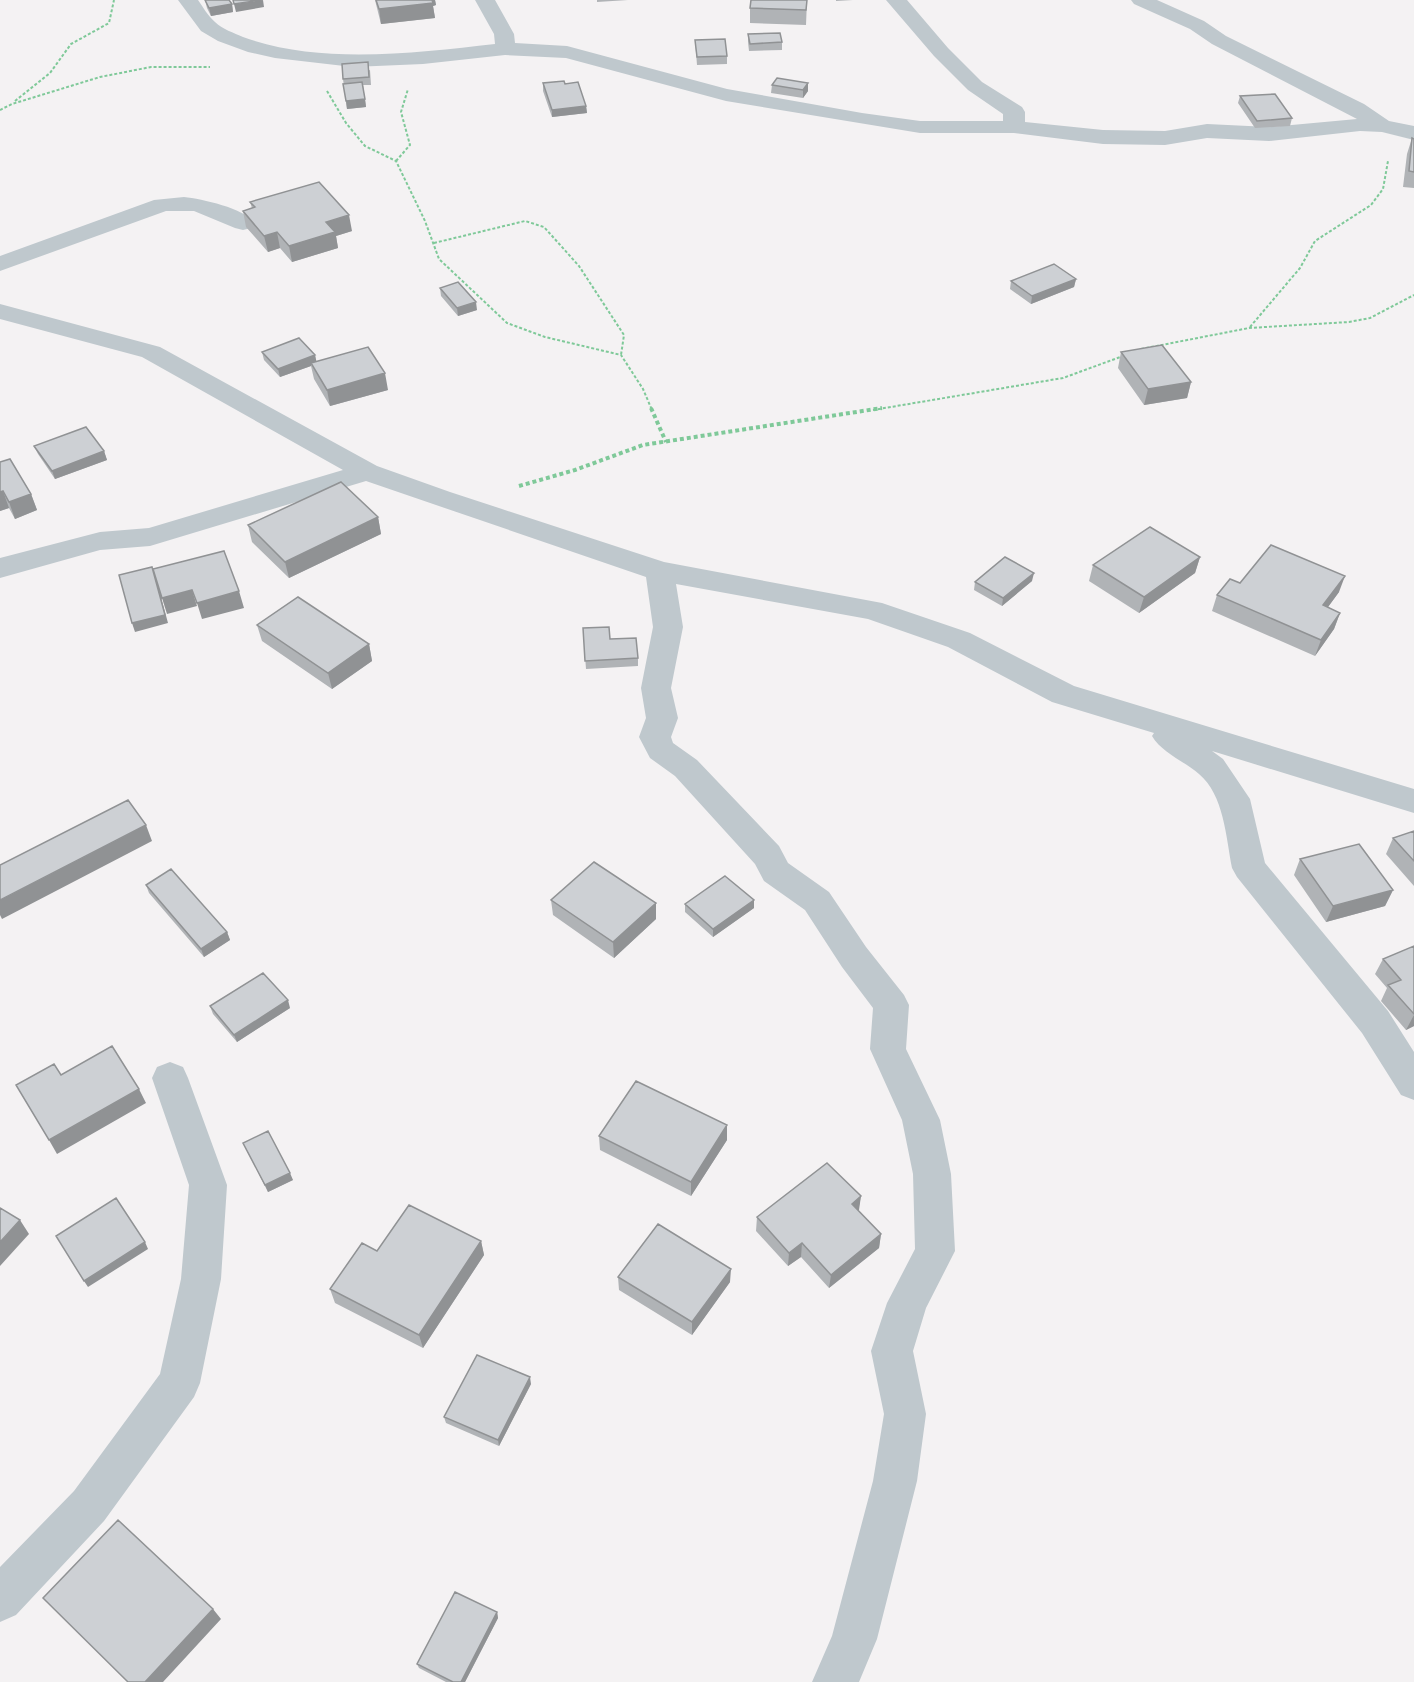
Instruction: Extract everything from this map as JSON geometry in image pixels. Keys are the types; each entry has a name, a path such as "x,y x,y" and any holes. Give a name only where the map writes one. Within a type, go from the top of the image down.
{"street":[{"path":"188,0 208,27 225,37 255,48 275,52 353,61 423,58 505,50 567,52 726,95 921,127 1014,127 1103,137 1165,138 1207,131 1269,134 1360,125 1382,126 1414,133"},
{"path":"485,0 504,34 505,50"},
{"path":"896,0 941,52 975,86 1014,112 1014,127"},
{"path":"1141,0 1197,25 1229,46 1356,109 1382,126"},
{"path":"0,264 162,205 180,202 198,204 243,223"},
{"path":"0,311 151,352 366,472 660,571 872,610 959,640 1063,694 1414,801"},
{"path":"0,568 100,541 150,537 366,472"},
{"path":"660,571 668,627 656,688 662,718 655,737 662,750 686,768 767,855 776,872 817,901 891,1005 888,1049 921,1120 932,1174 935,1251 907,1303 892,1351 905,1414 895,1481 854,1639 835,1682"},
{"path":"1145,719 1212,767 1234,799 1249,868 1376,1022 1414,1084"},
{"path":"0,1599 89,1506 179,1383 201,1279 208,1185 170,1078"}],"path":[{"path":"12,104 50,73 71,44 109,23 114,0"},
{"path":"0,110 12,104 100,77 151,67 205,68 275,52"},
{"path":"314,57 320,81 346,123 365,146 396,161 434,243 439,259 507,323 545,338 621,356"},
{"path":"396,161 410,146 401,112 408,96 409,74 423,58"},
{"path":"1249,328 1300,268 1315,241 1371,205 1383,189 1389,158 1382,126"},
{"path":"434,243 525,221 544,227 579,266 624,335 621,356 643,389 666,442"},
{"path":"1134,352 1249,328 1349,322 1370,318 1414,295"},
{"path":"511,488 575,470 643,445 990,392 1063,378 1124,355"}],"building":[{"path":"205,0 229,0 232,4 209,8"},
{"path":"233,0 262,0 234,4"},
{"path":"376,0 432,0 433,3 379,9"},
{"path":"751,0 807,0 806,10 750,8"},
{"path":"780,33 782,42 750,44 748,34"},
{"path":"725,39 727,56 697,57 695,40"},
{"path":"368,62 369,77 343,79 342,64"},
{"path":"777,78 808,83 803,90 772,85"},
{"path":"564,81 565,84 578,82 586,106 552,110 543,83"},
{"path":"362,82 365,99 346,101 343,84"},
{"path":"1275,94 1292,118 1257,121 1240,96"},
{"path":"1412,138 1414,139 1414,172 1409,171"},
{"path":"319,182 349,215 326,222 335,232 289,246 277,232 264,236 243,211 255,207 250,202"},
{"path":"1054,264 1076,279 1032,296 1011,281"},
{"path":"458,282 476,302 457,308 440,288"},
{"path":"299,338 315,355 278,369 262,352"},
{"path":"1162,345 1191,382 1148,389 1121,352"},
{"path":"368,347 385,373 327,390 311,363"},
{"path":"86,427 104,451 52,471 34,446"},
{"path":"10,459 31,494 9,502 3,491 0,492 0,462"},
{"path":"341,482 378,517 285,562 248,525"},
{"path":"1150,527 1200,557 1144,597 1093,565"},
{"path":"1271,545 1345,576 1323,605 1340,613 1321,640 1217,595 1230,579 1240,583"},
{"path":"224,551 239,591 197,603 192,590 162,598 153,569"},
{"path":"1005,557 1034,573 1003,598 975,582"},
{"path":"152,567 165,615 132,623 119,575"},
{"path":"298,597 369,644 328,673 257,625"},
{"path":"609,627 610,639 636,638 638,658 585,661 583,628"},
{"path":"128,800 146,825 0,900 0,865"},
{"path":"1414,831 1414,861 1393,838"},
{"path":"1359,844 1393,890 1333,906 1300,859"},
{"path":"594,862 656,903 613,942 551,900"},
{"path":"171,869 227,932 201,949 146,885"},
{"path":"725,876 754,900 713,929 685,904"},
{"path":"1414,946 1414,1014 1388,985 1401,980 1383,959"},
{"path":"263,973 288,1000 234,1035 210,1006"},
{"path":"112,1046 139,1089 49,1140 16,1085 54,1064 61,1075"},
{"path":"636,1081 727,1125 691,1182 599,1136"},
{"path":"268,1131 290,1173 265,1185 243,1143"},
{"path":"827,1163 861,1196 852,1204 881,1234 831,1275 802,1243 789,1253 757,1217"},
{"path":"116,1198 145,1242 84,1281 56,1236"},
{"path":"409,1205 481,1241 419,1335 330,1289 362,1243 377,1251"},
{"path":"0,1208 20,1220 0,1242"},
{"path":"658,1224 731,1269 692,1322 618,1277"},
{"path":"477,1355 530,1377 498,1440 444,1417"},
{"path":"118,1520 213,1609 145,1682 128,1682 43,1598"},
{"path":"455,1592 497,1612 461,1682 453,1682 417,1664"}]}
